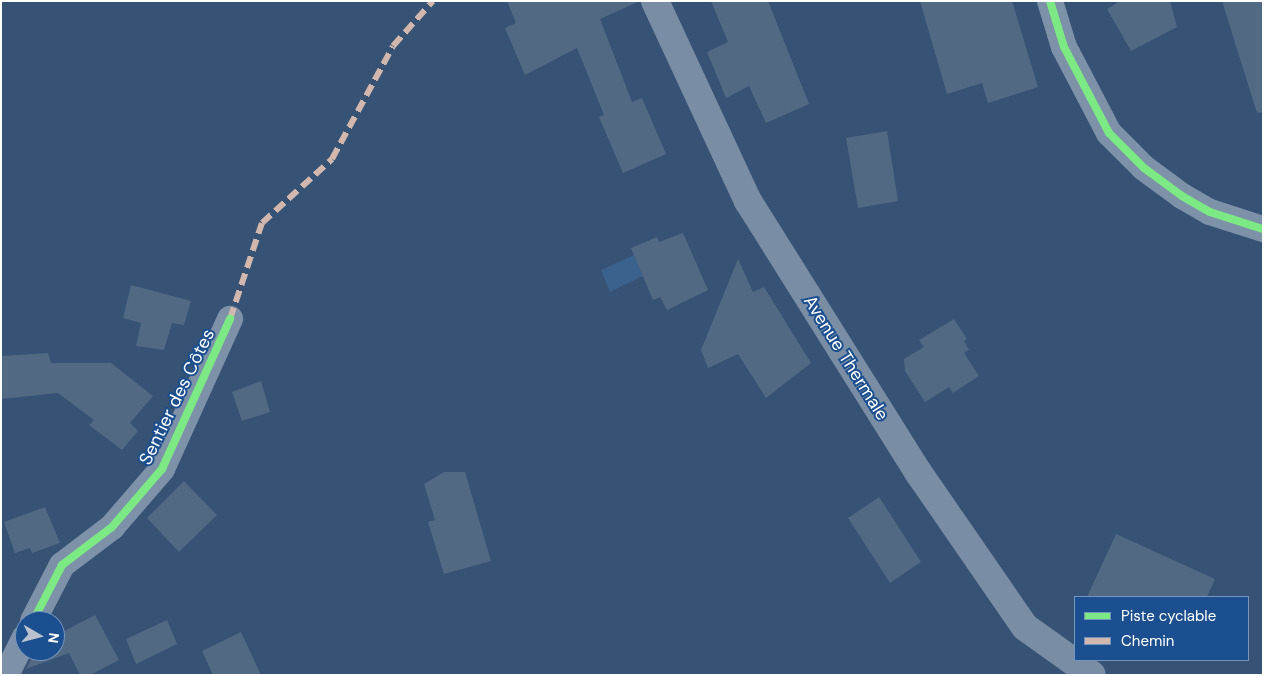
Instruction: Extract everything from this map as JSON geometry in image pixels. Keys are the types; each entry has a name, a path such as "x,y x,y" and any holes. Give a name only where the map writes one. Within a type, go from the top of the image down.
{"main road":[{"name":"Avenue Thermale","path":"655,1 748,201 918,472 1025,627 1092,675"}],"street":[{"path":"1050,1 1071,62 1109,132 1144,168 1182,196 1210,212 1263,229"},
{"name":"Sentier des Côtes","path":"38,611 62,565 112,527 162,469 230,319"},
{"path":"6,675 15,657"}],"water":[{"path":"634,255 643,276 610,292 601,270"}],"building":[{"path":"507,1 640,1 600,19 632,102 642,98 666,154 623,173 599,117 604,115 577,48 525,75 505,28 516,23"},
{"path":"711,1 768,1 809,104 766,123 749,86 726,98 707,52 728,42"},
{"path":"920,1 1012,1 1038,87 988,103 982,83 947,94"},
{"path":"1120,1 1170,1 1177,27 1131,51 1107,9"},
{"path":"1222,1 1263,1 1263,112 1257,113"},
{"path":"887,131 898,201 858,208 846,138"},
{"path":"683,233 708,290 667,310 660,297 653,300 631,248 657,237 659,242"},
{"path":"738,259 753,292 764,287 811,363 766,398 738,354 708,368 701,350"},
{"path":"131,285 191,301 184,325 172,323 164,350 136,346 141,323 123,318"},
{"path":"954,319 967,339 964,341 969,350 964,353 979,376 953,393 949,387 925,402 905,371 904,359 924,347 919,340"},
{"path":"48,353 51,363 111,363 153,396 130,423 138,431 122,450 89,425 94,420 58,393 1,399 1,356"},
{"path":"261,381 270,412 242,421 232,392"},
{"path":"444,472 465,472 491,561 444,574 428,522 435,520 424,484"},
{"path":"184,481 217,515 179,552 147,518"},
{"path":"879,497 921,562 890,583 848,518"},
{"path":"45,507 60,543 32,553 30,548 15,553 4,522"},
{"path":"1116,534 1215,579 1207,596 1087,596"},
{"path":"95,615 119,660 90,675 80,675 69,653 65,654 65,631"},
{"path":"167,620 177,644 136,664 126,639"},
{"path":"241,632 261,675 213,675 202,651"},
{"path":"30,661 48,661 26,669"}],"marked path":[{"path":"230,319 262,223 332,159 393,46 433,1"}],"cycle path":[{"path":"1050,1 1064,47 1109,133 1144,168 1182,196 1210,212 1263,229"},
{"path":"38,611 62,565 112,527 162,469 230,319"}]}
